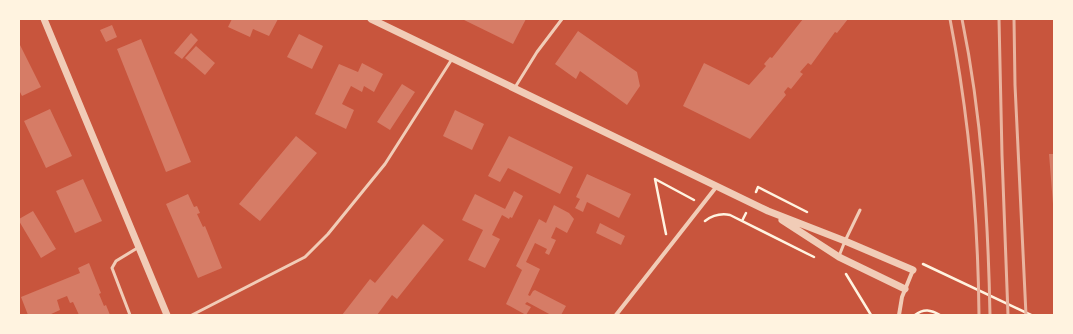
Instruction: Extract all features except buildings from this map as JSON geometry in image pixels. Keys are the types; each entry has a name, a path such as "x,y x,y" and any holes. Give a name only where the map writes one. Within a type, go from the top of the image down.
{"street":[{"path":"44,19 167,315"},
{"path":"371,19 768,211 845,241 913,270 900,304 899,315"},
{"path":"616,315 717,186"},
{"path":"768,211 839,257 905,289"}],"lane":[{"path":"514,89 537,52 562,19"},
{"path":"192,315 305,257 328,234 384,164 453,58"},
{"path":"839,257 860,210"},
{"path":"130,315 112,268 116,261 139,247"}],"path":[{"path":"662,239 667,233 655,180 719,214"},
{"path":"703,222 719,214 730,215 818,259"},
{"path":"932,268 1031,315"},
{"path":"845,273 871,315"},
{"path":"915,315 924,310 930,310 940,315"}],"railway":[{"path":"950,19 957,56 971,167 977,241 979,315"},
{"path":"962,19 975,93 983,167 988,241 990,315"},
{"path":"999,19 1008,315"},
{"path":"1014,19 1015,85 1026,315"}]}
